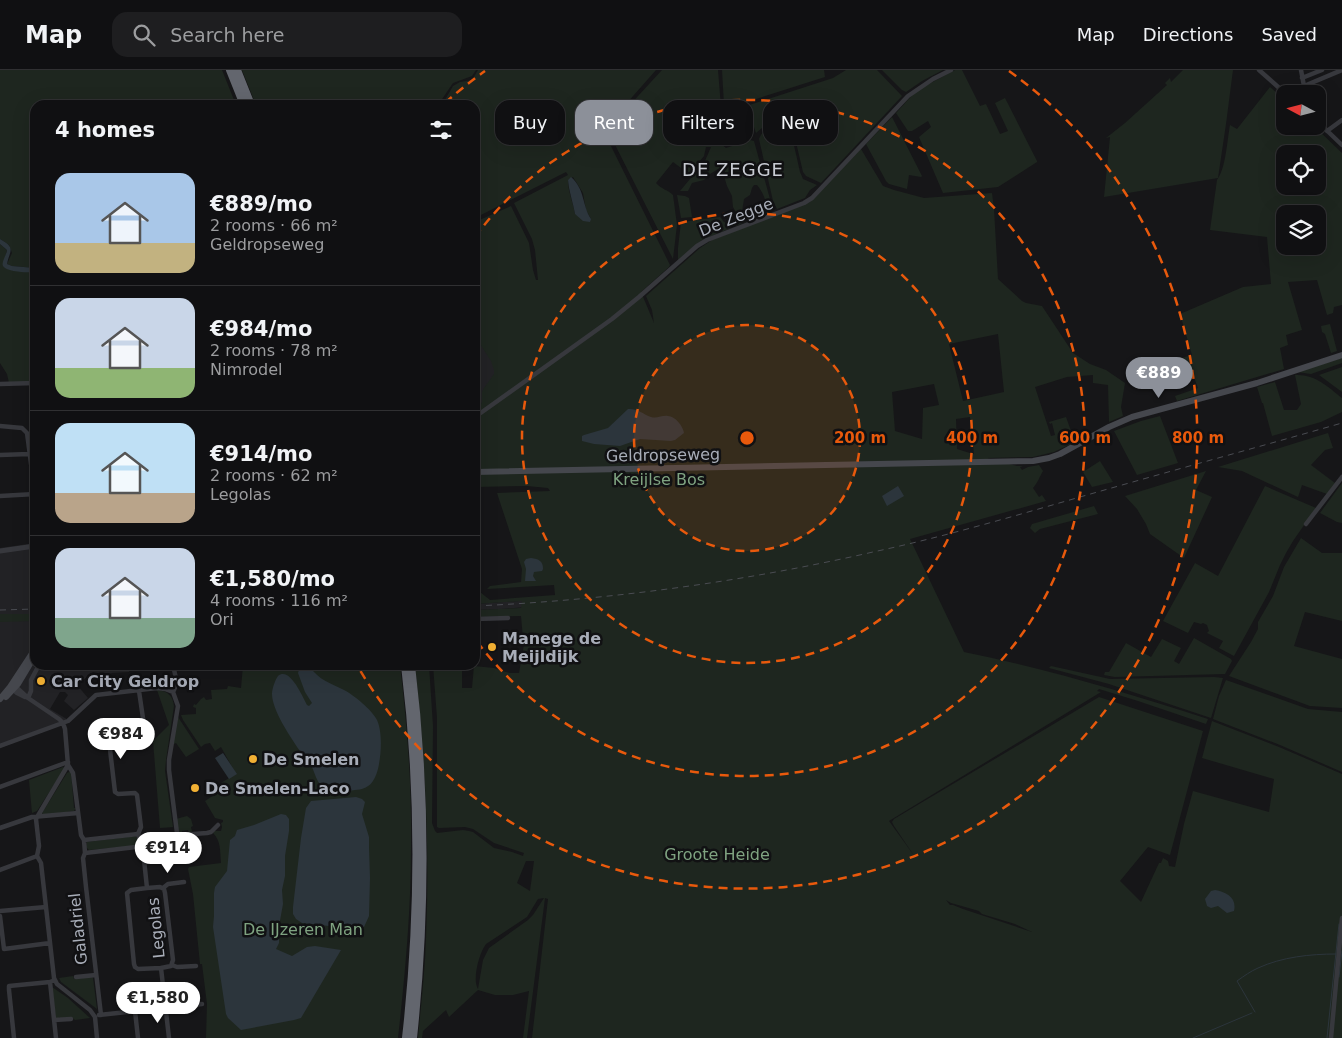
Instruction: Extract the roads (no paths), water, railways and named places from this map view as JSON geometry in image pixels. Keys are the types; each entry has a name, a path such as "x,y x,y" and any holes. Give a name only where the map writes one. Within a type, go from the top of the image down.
{"highway":[{"path":"230,70 242,100"},
{"path":"237,70 249,100"},
{"path":"405,670 416,822 414,947 406,1038"},
{"path":"411,670 420,761 422,821 420,944 412,1038"}],"main road":[{"name":"Geldropseweg","path":"480,472 1033,461 1060,454 1109,427 1132,417 1257,383 1342,355"},
{"path":"13,688 30,658"},
{"path":"0,699 6,697 30,663"}],"street":[{"name":"De Zegge","path":"480,414 612,319 697,246 707,240 804,203 812,198 908,96 950,70"},
{"path":"1259,70 1276,85"},
{"path":"1301,70 1304,85"},
{"path":"1302,78 1322,70"},
{"path":"1306,85 1342,70"},
{"path":"1342,120 1327,131 1342,145"},
{"path":"0,384 30,382"},
{"path":"0,426 25,429 30,461"},
{"path":"0,455 29,454"},
{"path":"1306,524 1342,477"},
{"path":"0,496 30,494"},
{"path":"0,551 30,547"},
{"path":"480,619 508,618"},
{"path":"28,698 31,691 31,679 36,670"},
{"path":"173,670 177,683 173,692"},
{"path":"13,688 20,695 59,718 63,723"},
{"path":"0,746 63,723 96,695 157,688 165,689 173,692 178,702 168,770 177,833 180,836 207,833 211,832 218,825"},
{"name":"Legolas","path":"139,690 144,731 109,737 115,792 118,794 135,793 137,795 141,827 138,834 143,854 147,888 163,888 168,884 184,882"},
{"name":"Galadriel","path":"63,723 68,764 73,773 80,835 84,840 85,852 83,858 101,1015"},
{"path":"0,787 68,764"},
{"path":"56,1038 50,943 41,863 37,856 39,849 36,819 66,771 68,764"},
{"path":"0,828 38,816 78,813"},
{"path":"84,840 138,834"},
{"path":"85,852 141,845"},
{"path":"0,870 37,856"},
{"path":"147,888 131,890 127,893 134,964 138,970 161,968"},
{"name":"Legolas","path":"163,888 172,947 172,965"},
{"path":"0,911 46,907"},
{"path":"0,916 4,949 50,943"},
{"path":"1331,1038 1342,918"},
{"name":"Legolas","path":"169,1038 161,968 172,965 176,967 196,966"},
{"path":"76,977 96,975"},
{"path":"14,1038 9,986 52,981 94,1015 202,1004"},
{"path":"135,1011 138,1038"},
{"path":"94,1015 97,1038"},
{"path":"54,1020 70,1019"}],"waterway":[{"path":"1327,1038 1339,924"},
{"path":"1339,977 1342,951"},
{"path":"1255,1012 1237,981 1255,969 1277,961 1306,956 1336,954"},
{"path":"1193,1038 1252,1013"}],"railway":[{"path":"480,606 575,599 675,588 824,563 977,526 1342,423"},
{"path":"0,610 30,609"}],"place":[{"name":"Manege de Meijldijk","path":"492,647"},
{"name":"Car City Geldrop","path":"41,681"},
{"name":"De Smelen","path":"253,759"},
{"name":"De Smelen-Laco","path":"195,788"}],"district":[{"name":"DE ZEGGE","path":"733,169"}],"park label":[{"name":"Kreijlse Bos","path":"659,479"},
{"name":"Groote Heide","path":"717,854"},
{"name":"De IJzeren Man","path":"303,929"}]}
